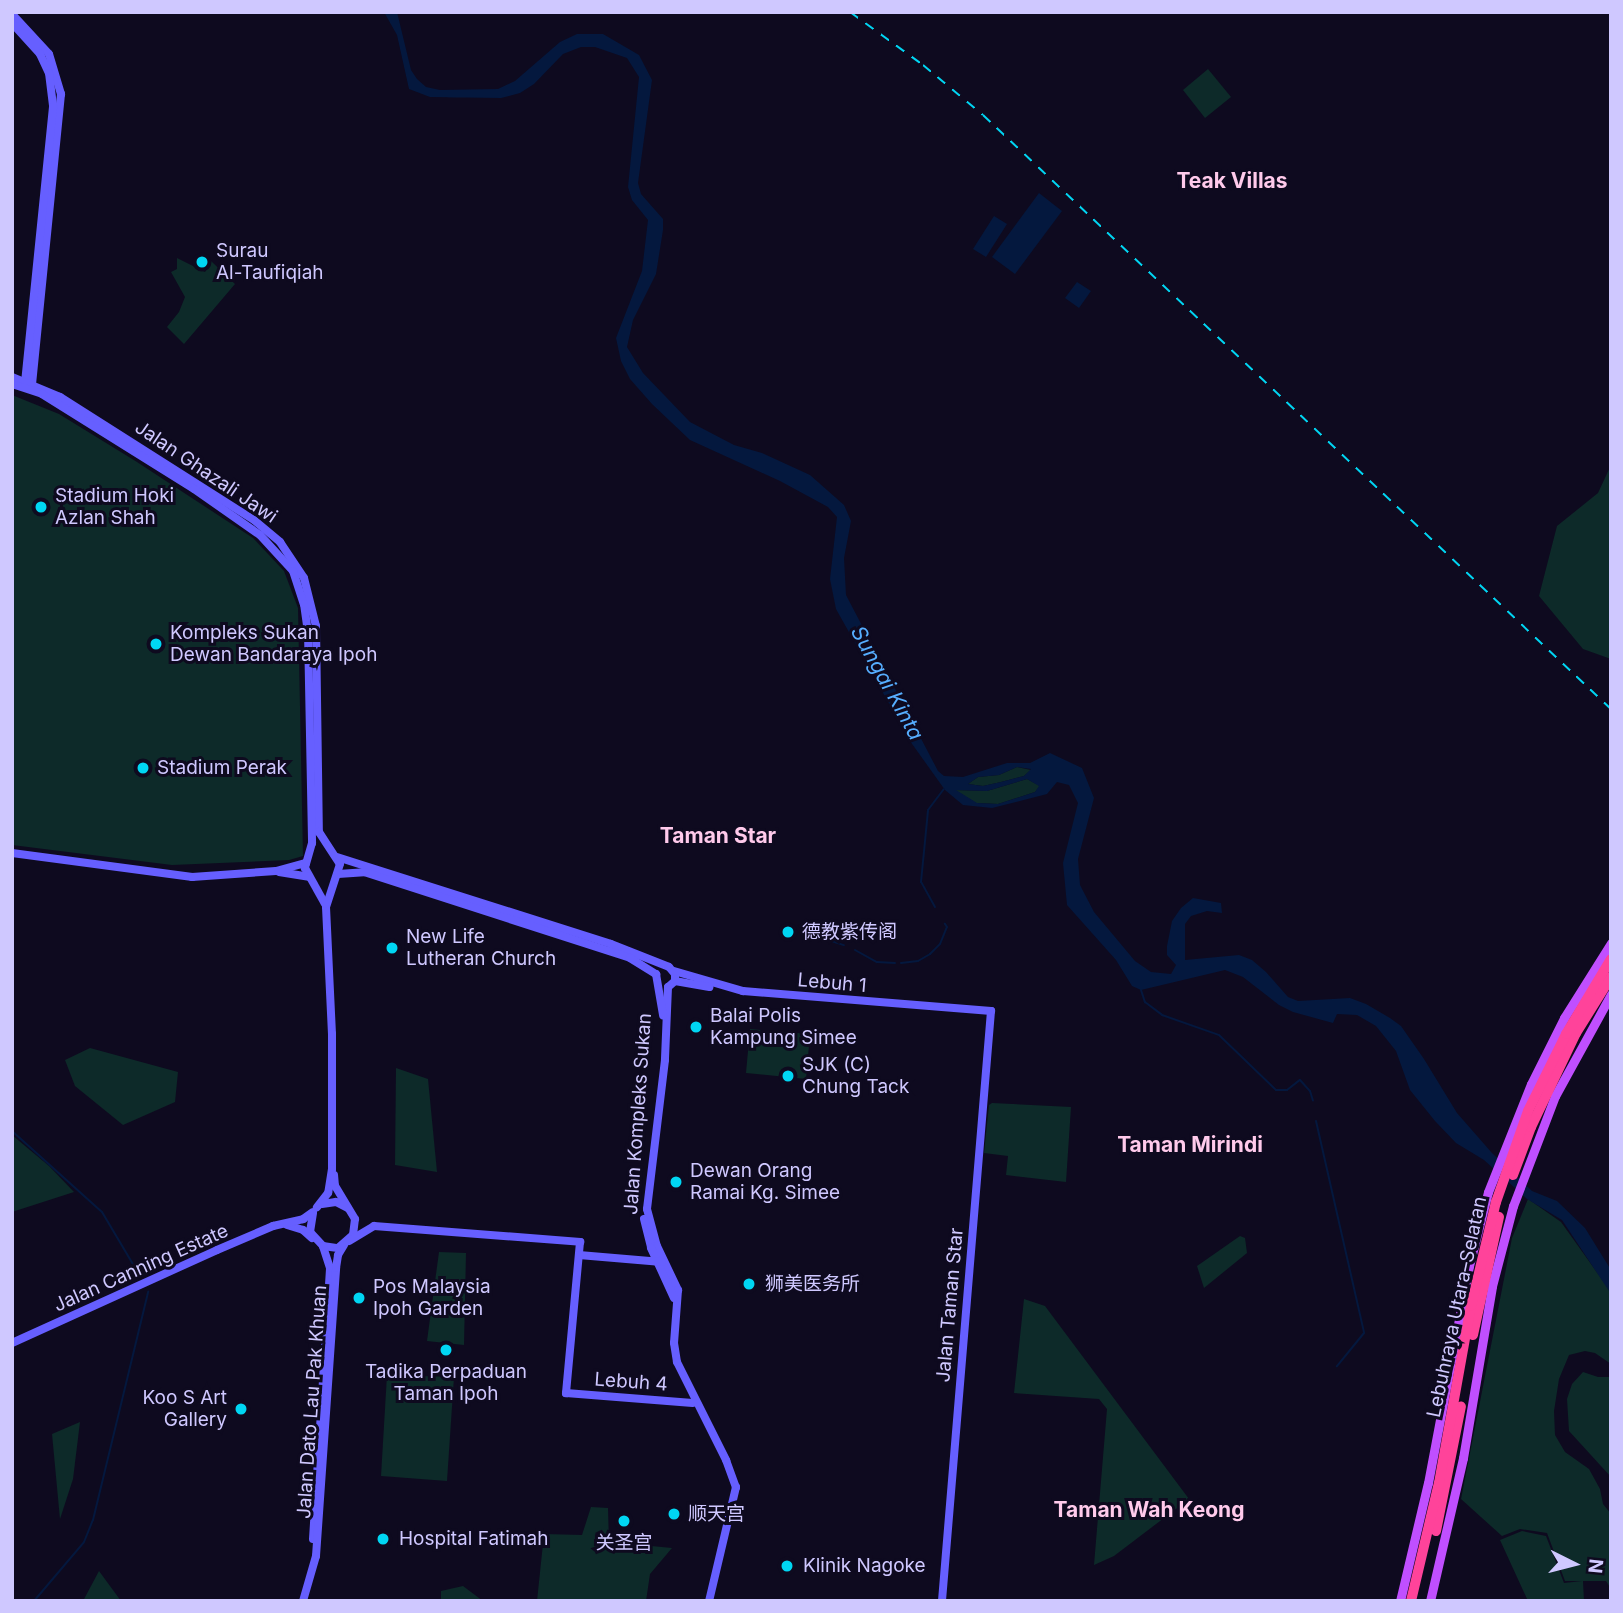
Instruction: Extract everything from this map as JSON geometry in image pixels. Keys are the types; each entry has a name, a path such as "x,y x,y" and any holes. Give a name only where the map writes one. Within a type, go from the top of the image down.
{"highway":[{"name":"Lebuhraya Utara–Selatan","path":"1418,1601 1446,1486 1475,1327 1528,1111 1566,1034 1611,959"},
{"name":"Lebuhraya Utara–Selatan","path":"1520,1145 1576,1033 1611,977"},
{"name":"Lebuhraya Utara–Selatan","path":"1411,1601 1439,1483 1471,1306 1504,1204"}],"main road":[{"path":"12,14 40,54 49,73"},
{"path":"12,23 49,54 57,76 60,108 36,349 29,385"},
{"path":"29,385 50,148 52,93 49,54"},
{"path":"52,93 60,108"},
{"path":"36,349 39,376 60,397"},
{"name":"Jalan Ghazali Jawi","path":"12,377 60,397 107,425 254,520 280,542 304,578 314,612 319,832 335,855"},
{"path":"12,384 29,385"},
{"name":"Jalan Ghazali Jawi","path":"29,385 260,535 293,571 304,604 308,631 313,833 308,859"},
{"path":"107,425 118,442"},
{"path":"138,456 162,461 175,478"},
{"path":"280,542 293,571"},
{"path":"317,692 314,708 309,710 315,716 317,731"},
{"path":"12,853 192,877 276,871 308,859 323,849 580,934 670,969"},
{"path":"326,907 337,876 335,855"},
{"path":"308,859 311,879 320,890 326,907 332,1034 332,1169 328,1193 315,1209 309,1225 313,1238"},
{"path":"276,871 324,884 337,876 364,872 630,958 656,974 670,969"},
{"path":"1430,1601 1458,1483 1504,1204 1520,1145 1564,1018 1611,943"},
{"name":"Jalan Kompleks Sukan","path":"670,969 665,1060 647,1201 661,1262 674,1296 671,1339 673,1358 727,1470 733,1491 708,1601"},
{"name":"Lebuh 1","path":"670,969 743,991 990,1011"},
{"name":"Jalan Kompleks Sukan","path":"656,974 664,1033 643,1210 651,1248 679,1297 674,1343 677,1362 726,1460 736,1487 708,1601"},
{"name":"Jalan Kompleks Sukan","path":"659,984 671,984"},
{"path":"671,984 743,991"},
{"path":"1400,1601 1428,1483 1469,1266 1488,1192 1555,1096 1611,994"},
{"name":"Jalan Taman Star","path":"942,1601 990,1011"},
{"path":"332,1169 335,1186 350,1210 355,1227 347,1243"},
{"path":"315,1209 336,1202 374,1226 580,1242 579,1255 661,1262"},
{"name":"Jalan Canning Estate","path":"12,1343 217,1250 303,1219 315,1209"},
{"path":"284,1224 303,1230 323,1246 347,1243 374,1226"},
{"name":"Jalan Dato Lau Pak Khuan","path":"303,1601 313,1563 322,1504 336,1268 338,1255 347,1243"},
{"name":"Jalan Dato Lau Pak Khuan","path":"313,1563 330,1268 323,1246"},
{"name":"Lebuh 4","path":"579,1255 566,1393 693,1403"}],"green space":[{"path":"1208,69 1231,97 1205,118 1183,90"},
{"path":"177,258 205,272 211,261 235,284 184,344 167,327 179,312 185,297 171,272 177,269"},
{"name":"Kompleks Sukan Dewan Bandaraya Ipoh","path":"12,395 59,414 137,462 253,538 284,571 298,608 303,856 289,860 172,865 12,845"},
{"path":"1611,465 1611,659 1583,649 1539,596 1557,526 1598,493"},
{"path":"1017,767 1031,770 1024,776 983,786 968,784 978,777 999,775"},
{"path":"1027,779 1040,786 1035,792 998,804 976,803 955,790 987,791"},
{"path":"750,1029 810,1034 806,1079 746,1073"},
{"path":"90,1048 178,1072 175,1102 123,1125 75,1086 65,1060"},
{"path":"396,1068 428,1079 437,1172 395,1165"},
{"path":"989,1105 1071,1107 1066,1182 1006,1175 1008,1156 984,1153"},
{"path":"12,1135 49,1166 74,1192 12,1212"},
{"path":"1528,1199 1561,1222 1611,1292 1611,1364 1595,1353 1585,1351 1569,1355 1559,1379 1554,1411 1555,1435 1565,1452 1589,1469 1600,1489 1603,1504 1611,1514 1611,1589 1606,1581 1583,1581 1584,1601 1528,1601 1500,1540 1522,1531 1546,1536 1564,1583 1582,1581 1565,1581 1547,1533 1520,1529 1502,1536 1461,1499 1512,1238"},
{"path":"1240,1236 1245,1238 1247,1253 1204,1288 1197,1266"},
{"path":"439,1252 466,1253 464,1345 427,1341"},
{"path":"1024,1299 1045,1306 1189,1499 1114,1556 1094,1565 1107,1409 1099,1399 1014,1393"},
{"path":"1583,1372 1598,1377 1611,1377 1611,1477 1569,1431 1567,1399 1572,1384"},
{"path":"387,1375 454,1377 447,1481 381,1476"},
{"path":"80,1422 73,1479 60,1519 52,1434"},
{"path":"591,1507 608,1508 609,1542 672,1548 650,1574 646,1601 537,1601 544,1534 582,1535"},
{"path":"99,1571 121,1601 83,1601"},
{"path":"463,1586 483,1601 441,1601 441,1591"}],"water":[{"name":"Sungai Kinta","path":"384,12 397,12 411,70 417,79 426,87 440,90 498,89 515,81 560,42 577,34 603,34 639,55 652,80 638,183 641,194 663,219 663,230 656,274 633,320 627,347 643,373 690,422 734,445 762,453 810,475 844,505 851,521 844,558 846,595 938,771 944,776 963,777 1007,763 1030,763 1050,753 1082,768 1094,798 1078,859 1080,885 1094,912 1135,961 1151,972 1171,974 1176,965 1167,955 1167,946 1172,921 1181,908 1193,898 1221,903 1222,913 1207,911 1191,916 1185,924 1185,960 1239,955 1252,960 1266,972 1288,997 1298,1001 1350,998 1390,1018 1401,1026 1457,1113 1492,1153 1532,1191 1557,1201 1585,1228 1611,1270 1611,1294 1562,1220 1527,1199 1484,1160 1456,1143 1435,1121 1410,1090 1396,1051 1376,1026 1357,1015 1337,1014 1333,1023 1293,1012 1279,1005 1243,977 1225,970 1141,990 1132,986 1116,960 1067,905 1063,863 1078,803 1069,785 1057,782 1047,794 992,808 963,805 945,790 910,741 836,609 830,579 837,517 828,507 780,481 690,440 630,379 621,361 616,338 642,271 648,220 632,200 628,187 639,77 627,58 595,47 581,47 563,54 534,84 520,93 501,98 430,97 409,89 397,35","holes":["1017,767 1031,769 1024,776 1001,782 983,786 968,784 978,777 999,775","1027,779 1039,786 1035,792 998,804 977,803 956,790 987,791"]},
{"path":"1039,193 1062,211 1015,274 992,257"},
{"path":"994,216 1007,224 986,257 973,249"},
{"path":"1077,282 1091,291 1079,308 1065,298"}],"waterway":[{"path":"935,907 921,882 928,810 944,789"},
{"path":"901,963 918,961 930,954 940,944 947,927 945,924"},
{"path":"822,938 844,945"},
{"path":"855,950 877,962 895,963"},
{"path":"1141,990 1145,1002 1162,1015 1219,1035 1276,1090 1287,1090 1300,1080 1310,1091 1313,1101"},
{"path":"1316,1121 1364,1333 1337,1366"},
{"path":"12,1131 102,1212 140,1276"},
{"path":"34,1601 84,1542 93,1520 148,1292"}],"railway":[{"path":"850,12 923,65 983,115 1611,709"}],"place":[{"name":"Surau Al-Taufiqiah","path":"202,262"},
{"name":"Stadium Hoki Azlan Shah","path":"41,507"},
{"name":"Kompleks Sukan Dewan Bandaraya Ipoh","path":"156,644"},
{"name":"Stadium Perak","path":"143,768"},
{"name":"德教紫传阁","path":"788,932"},
{"name":"New Life Lutheran Church","path":"392,948"},
{"name":"Balai Polis Kampung Simee","path":"696,1027"},
{"name":"SJK (C) Chung Tack","path":"788,1076"},
{"name":"Dewan Orang Ramai Kg. Simee","path":"676,1182"},
{"name":"狮美医务所","path":"749,1284"},
{"name":"Pos Malaysia Ipoh Garden","path":"359,1298"},
{"name":"Tadika Perpaduan Taman Ipoh","path":"446,1350"},
{"name":"Koo S Art Gallery","path":"241,1409"},
{"name":"顺天宫","path":"674,1514"},
{"name":"关圣宫","path":"624,1521"},
{"name":"Hospital Fatimah","path":"383,1539"},
{"name":"Klinik Nagoke","path":"787,1566"}],"district":[{"name":"Teak Villas","path":"1232,181"},
{"name":"Taman Star","path":"718,836"},
{"name":"Taman Mirindi","path":"1190,1145"},
{"name":"Taman Wah Keong","path":"1149,1510"}]}
